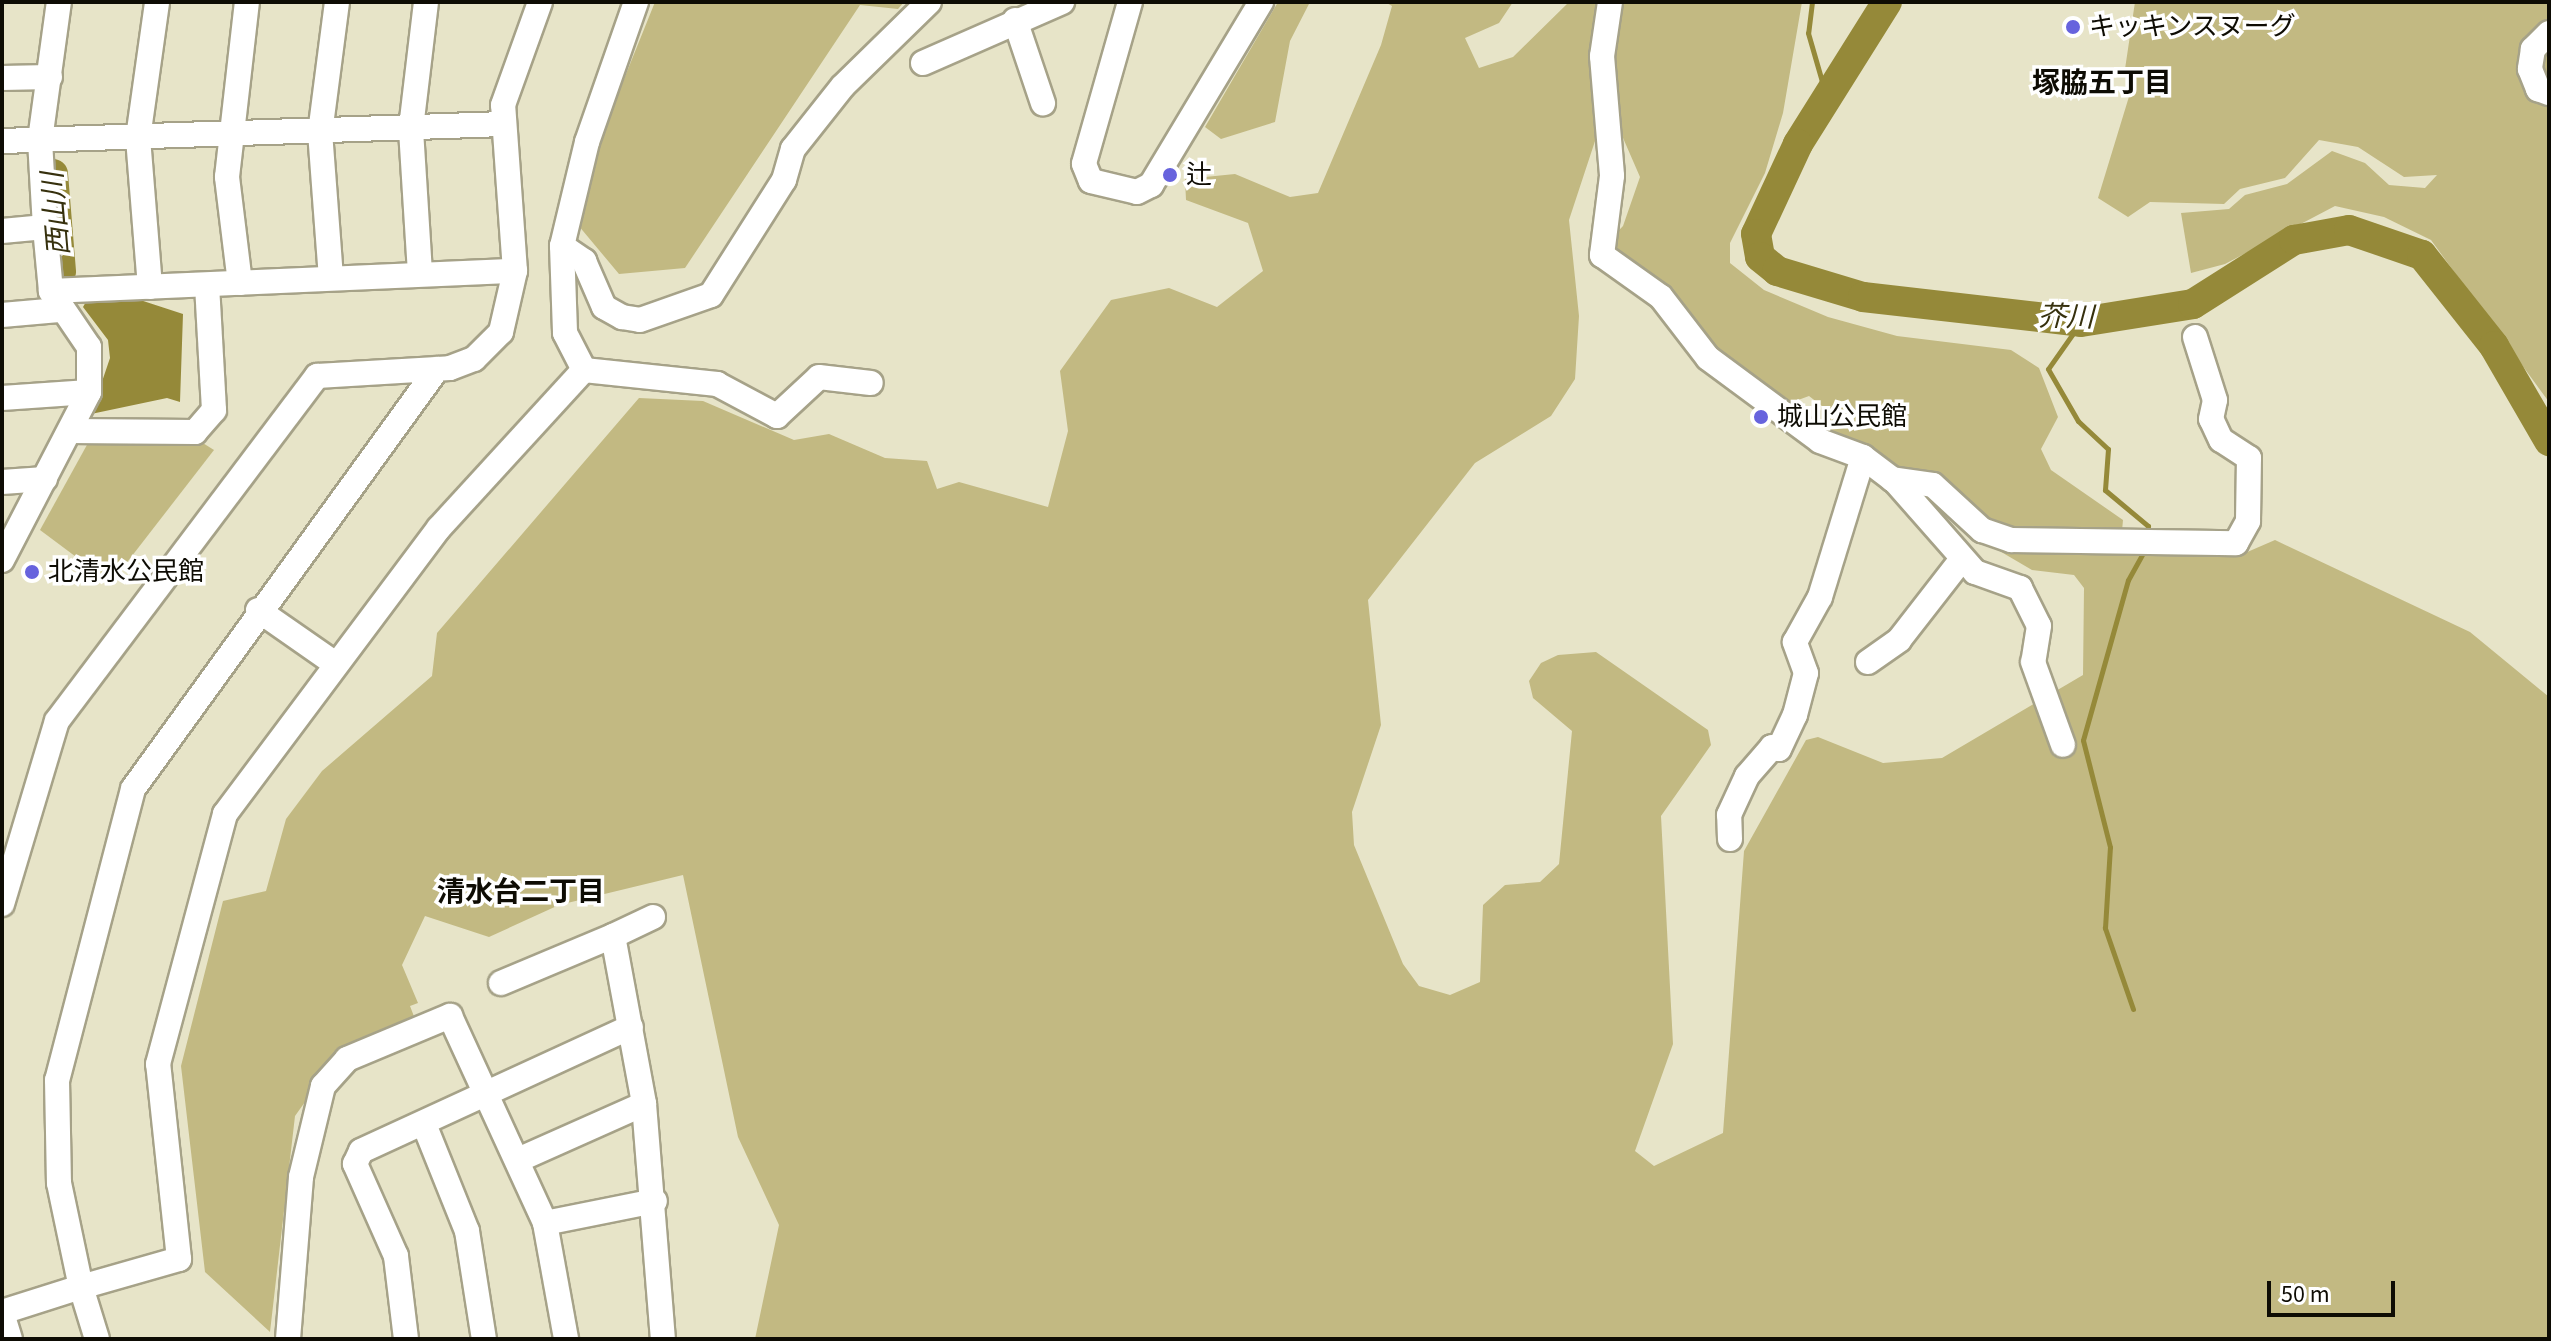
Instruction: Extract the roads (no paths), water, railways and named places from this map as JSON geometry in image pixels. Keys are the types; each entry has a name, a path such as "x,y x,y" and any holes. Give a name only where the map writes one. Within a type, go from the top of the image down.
{"street":[{"path":"2,560 89,392 89,347 55,301 45,227 40,140 59,2"},
{"path":"150,287 138,138 157,2"},
{"path":"240,283 227,177 247,2"},
{"path":"331,278 320,133 337,2"},
{"path":"420,273 411,128 426,2"},
{"path":"2,904 57,721 317,376 437,369 462,364 493,342 507,321 515,271 503,124 540,2"},
{"path":"584,370 565,333 562,246 587,142 636,2"},
{"path":"562,246 584,261 604,307 622,317 640,320 711,295 784,180 793,149 843,86 929,2"},
{"path":"923,63 1015,20 1062,2"},
{"path":"1130,2 1084,164 1091,181 1137,192 1151,185 1261,2"},
{"path":"1610,2 1602,56 1612,176 1602,255 1661,297 1708,358 1820,441 1863,457 1892,479 1962,559 2020,588 2028,600 2040,637 2033,662 2063,745"},
{"path":"1015,20 1043,103"},
{"path":"2549,33 2533,49 2530,69 2538,89 2549,93"},
{"path":"2,78 50,77"},
{"path":"2,141 320,133 503,124"},
{"path":"2,231 45,227"},
{"path":"2,315 55,301 150,287 515,271"},
{"path":"70,431 195,432 214,410 207,285"},
{"path":"1892,479 1933,485 1982,530 2023,542 2236,543 2248,521 2249,458 2216,430 2195,337"},
{"path":"97,1339 81,1287 55,1135 65,1030 140,770 437,369"},
{"path":"584,370 717,384 777,416 819,377 871,383"},
{"path":"10,1339 2,1313 179,1259 160,1112 164,1034 225,814 334,663 439,528 584,370"},
{"path":"2,398 89,392"},
{"path":"1730,839 1729,815 1747,776 1772,747 1779,749 1795,715 1806,673 1795,642 1820,597 1863,457"},
{"path":"2,482 45,479"},
{"path":"1868,662 1899,640 1962,559"},
{"path":"258,610 334,663"},
{"path":"501,983 653,917"},
{"path":"613,936 644,1104 655,1201 663,1339"},
{"path":"288,1339 301,1177 323,1086 347,1059 450,1016 488,1091 545,1223 566,1339"},
{"path":"406,1339 396,1256 355,1164 361,1151 631,1027"},
{"path":"518,1160 644,1104"},
{"path":"424,1124 467,1231 484,1339"},
{"path":"545,1223 655,1201"}],"waterway":[{"path":"1812,2 1808,33 1827,99"},
{"name":"芥川","path":"1887,2 1798,144 1756,234 1760,257 1777,271 1863,297 2081,322 2193,304 2294,240 2349,230 2422,255 2494,346 2549,441"},
{"name":"西山川","path":"53,174 61,272"},
{"path":"2081,322 2048,369 2078,421 2108,449 2105,490 2148,526 2147,534"},
{"path":"2133,1009 2105,928 2110,847 2083,740 2128,580 2146,548"}],"place":[{"name":"キッキンスヌーグ","path":"2073,27"},
{"name":"辻","path":"1170,175"},
{"name":"城山公民館","path":"1761,417"},
{"name":"北清水公民館","path":"32,572"}],"district":[{"name":"塚脇五丁目","path":"2102,83"},
{"name":"清水台二丁目","path":"521,892"}]}
